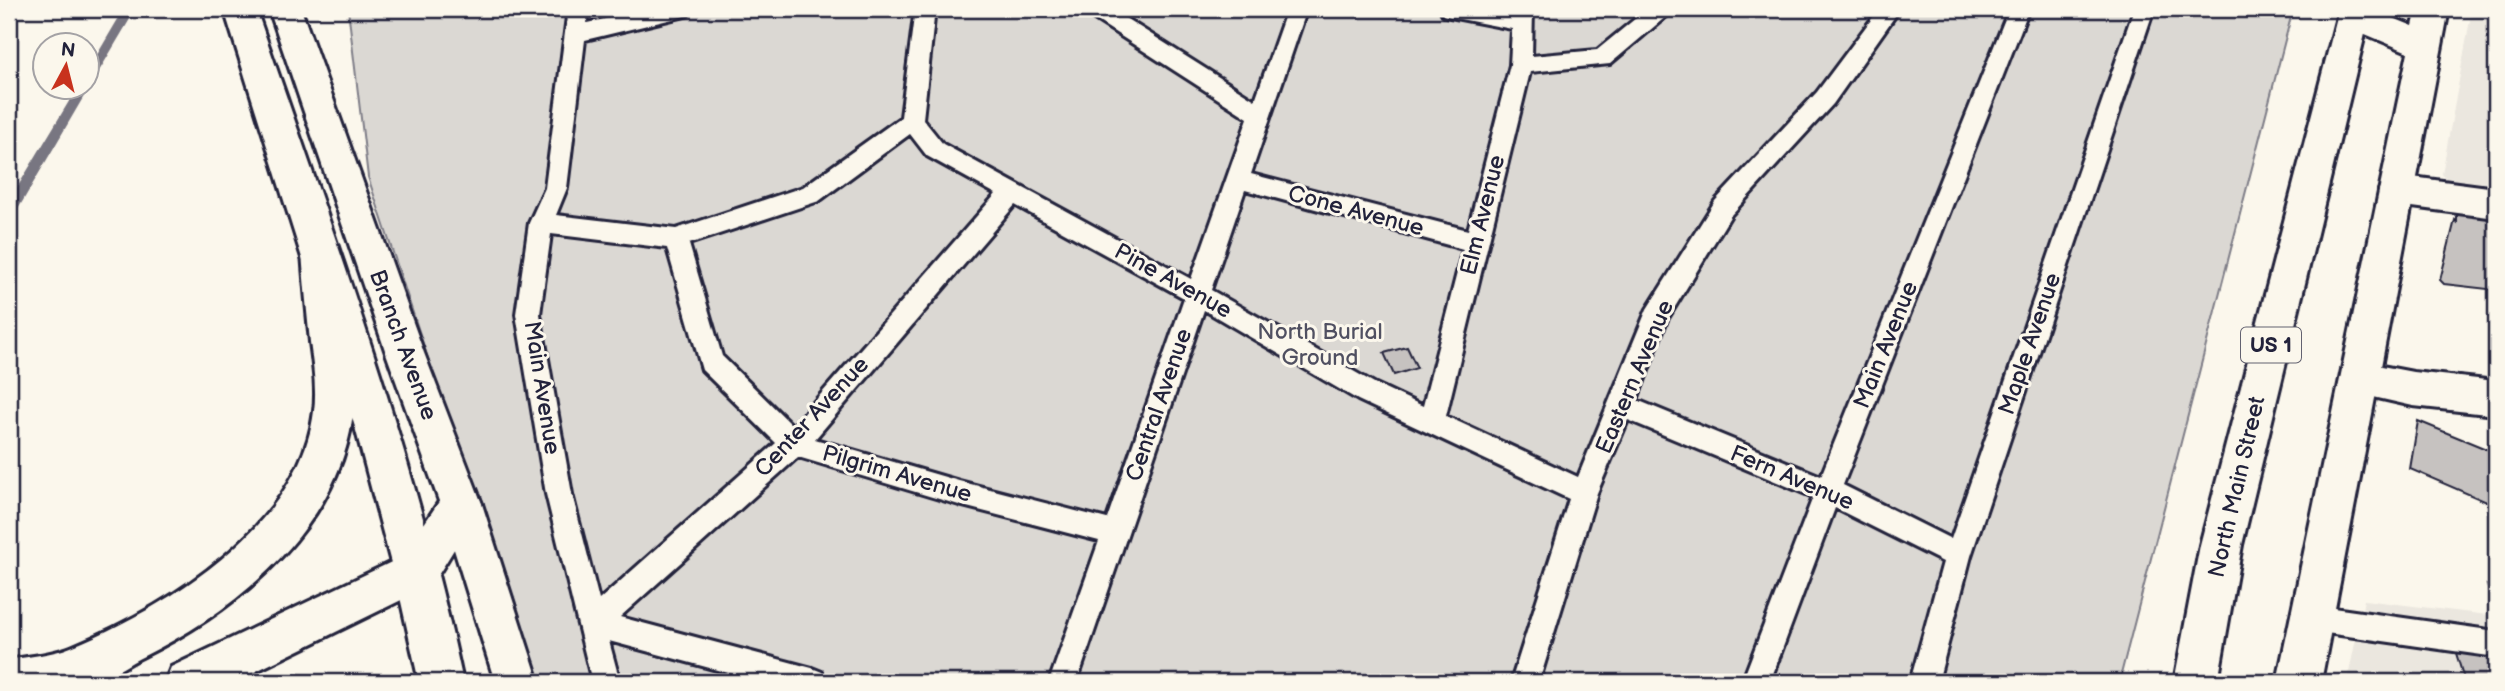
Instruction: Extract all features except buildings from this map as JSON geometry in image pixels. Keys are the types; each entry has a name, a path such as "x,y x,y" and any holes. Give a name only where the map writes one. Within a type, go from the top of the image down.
{"main road":[{"path":"240,9 320,252 416,571 441,682"},
{"name":"Branch Avenue","path":"285,9 405,353 461,504 517,682"},
{"path":"2299,682 2429,27 2354,12"},
{"name":"North Main Street","path":"2196,682 2221,545 2354,12"},
{"path":"2398,190 2496,203"},
{"path":"9,681 68,669 154,629 221,588 273,538 302,495 326,448 333,420 336,380 320,252"},
{"path":"2361,379 2413,389 2496,398"},
{"path":"187,682 416,571 461,504"}],"lane":[{"name":"Main Avenue","path":"578,9 556,188 541,223 528,314 559,494 606,682"},
{"path":"575,34 681,9"},
{"path":"541,223 676,239 811,194 912,121 925,9"},
{"path":"1095,9 1260,114"},
{"name":"Central Avenue","path":"1063,682 1297,9"},
{"path":"1450,9 1523,16"},
{"path":"1521,65 1602,58 1661,9"},
{"name":"Eastern Avenue","path":"1525,682 1584,493 1622,406 1656,316 1723,208 1825,97 1890,9"},
{"name":"Main Avenue","path":"1756,682 1828,491 2019,9"},
{"name":"Maple Avenue","path":"1924,682 1958,556 2144,9"},
{"name":"Elm Avenue","path":"1432,421 1521,65 1523,16"},
{"name":"Pine Avenue","path":"912,121 935,150 1198,294 1367,392 1584,493"},
{"name":"Cone Avenue","path":"1237,179 1475,242"},
{"name":"Center Avenue","path":"593,623 794,444 1012,192"},
{"name":"Pilgrim Avenue","path":"676,239 711,362 794,444 959,493 1114,533"},
{"name":"Fern Avenue","path":"1622,406 1828,491 1958,556"},
{"path":"2312,618 2496,644"},
{"path":"593,623 812,682"}],"shaded area":[{"path":"2472,9 2496,9 2496,196 2453,187 2442,174"},
{"path":"2364,600 2496,616 2496,682 2347,682"}],"green space":[{"name":"North Burial Ground","path":"348,9 2293,9 2119,682 535,682 368,177"}],"waterway":[{"path":"102,56 130,9"},
{"path":"9,212 75,102"}]}
